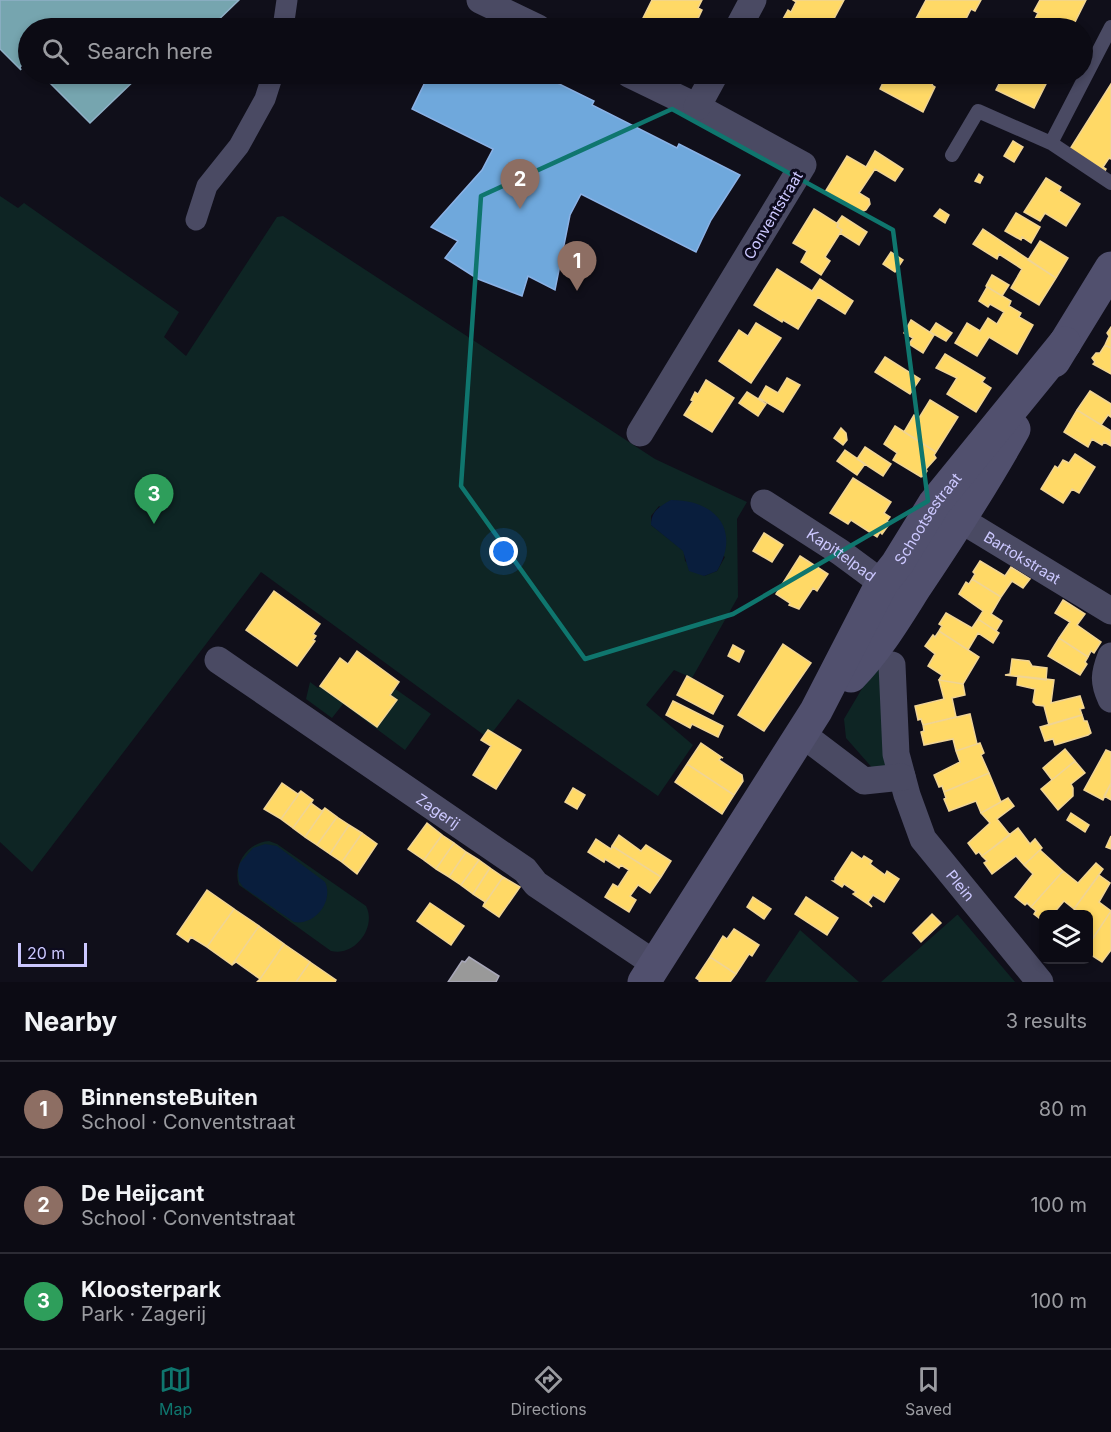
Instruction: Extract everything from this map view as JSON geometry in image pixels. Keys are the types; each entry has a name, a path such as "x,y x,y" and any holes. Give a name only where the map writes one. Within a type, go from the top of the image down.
{"main road":[{"name":"Schootsestraat","path":"649,973 809,722 882,583 947,512 989,474 1111,268"},
{"name":"Schootsestraat","path":"809,722 855,673 890,627 947,512"}],"street":[{"path":"285,18 287,0"},
{"path":"480,0 517,18"},
{"path":"743,18 753,0"},
{"path":"196,220 207,186 239,146 265,99 270,84"},
{"name":"Conventstraat","path":"640,433 803,165 698,107 650,84"},
{"path":"698,107 710,84"},
{"name":"Kapittelpad","path":"764,503 840,552 882,583 890,627"},
{"name":"Bartokstraat","path":"947,512 1111,611"},
{"path":"1111,656 1104,685 1111,699"},
{"name":"Zagerij","path":"218,660 525,870 536,884 649,973"},
{"name":"Plein","path":"892,665 896,754 923,839 1040,982"},
{"path":"809,722 864,781 902,777"}],"lane":[{"path":"1093,62 1111,27"},
{"path":"1051,143 1082,84"},
{"path":"952,155 978,111 1051,143 1111,183"}],"highlighted area":[{"path":"672,109 893,230 928,501 733,614 585,659 461,486 481,196"}],"green space":[{"path":"0,196 18,208 24,203 179,312 164,337 186,356 277,217 283,216 655,459 747,502 737,519 738,597 692,678 674,670 646,705 693,745 658,796 518,699 488,738 261,572 32,872 0,842","holes":["659,506 725,557 717,571 704,576 685,561 684,551 651,525 651,516"]},
{"path":"883,653 889,768 882,779 846,738 844,719"},
{"path":"310,682 318,688 320,686 397,700 390,695 394,688 431,714 405,750 343,704 332,718 306,699"},
{"path":"269,841 277,844 366,906 369,923 362,939 356,945 340,952 331,951 239,885 238,870 248,850 261,842"},
{"path":"957,915 1015,982 881,982"},
{"path":"800,930 859,982 765,982"}],"water":[{"path":"671,500 701,505 720,520 725,531 726,543 724,556 717,571 704,576 689,571 683,551 651,525 654,513"},
{"path":"265,844 277,846 325,882 327,897 325,904 321,911 309,920 294,922 243,887 239,881 240,863 253,848"}],"building: Homes":[{"path":"652,0 702,0 698,8 702,10 698,18 643,18"},
{"path":"793,0 844,0 834,18 784,18 788,10 791,12 796,2"},
{"path":"926,0 981,0 975,11 971,9 966,18 916,18"},
{"path":"1040,0 1086,0 1077,18 1036,18 1038,13 1034,11"},
{"path":"882,84 932,84 935,87 923,112 880,89"},
{"path":"999,84 1046,84 1034,108 996,90"},
{"path":"1111,84 1111,159 1109,158 1103,167 1105,171 1070,149"},
{"path":"1013,141 1023,147 1014,162 1004,156"},
{"path":"875,151 903,169 895,181 875,169 859,193 869,199 870,204 866,210 861,212 852,206 851,208 825,192 847,156 866,167"},
{"path":"979,174 983,177 980,183 975,181"},
{"path":"1046,178 1061,187 1059,191 1080,204 1066,226 1045,213 1040,221 1024,212"},
{"path":"814,209 838,224 837,227 842,230 825,257 830,261 821,275 801,262 807,251 793,243"},
{"path":"940,209 949,215 945,223 934,216"},
{"path":"1016,213 1040,227 1031,243 1005,231"},
{"path":"842,216 867,232 859,245 840,233 842,230 837,227 839,224 837,223"},
{"path":"983,229 1056,278 1039,305 1011,288 1022,269 999,254 997,259 973,244"},
{"path":"1040,241 1068,258 1056,278 1028,260"},
{"path":"891,252 903,260 895,272 883,264"},
{"path":"777,269 812,291 820,279 853,301 845,314 818,297 798,329 754,305"},
{"path":"992,275 1009,285 1002,296 986,286"},
{"path":"987,287 1011,301 1009,306 1021,313 1019,317 1033,325 1017,354 989,337 977,356 955,343 967,323 980,331 988,318 997,324 1004,312 990,304 988,307 979,301"},
{"path":"911,320 934,335 923,353 909,344 913,338 904,333"},
{"path":"756,323 781,338 751,383 719,361 739,330 748,336"},
{"path":"936,323 952,333 946,341 930,332"},
{"path":"1111,327 1111,348 1105,345 1109,336 1107,333"},
{"path":"1105,345 1111,348 1111,374 1093,364 1095,362 1092,358 1096,353 1100,353"},
{"path":"945,354 985,378 982,382 991,388 976,412 947,394 957,378 936,368"},
{"path":"885,357 920,379 910,394 875,372"},
{"path":"787,378 800,385 783,412 759,398 766,386 778,393"},
{"path":"706,380 734,398 712,432 684,415 693,401 691,400 695,392 698,394"},
{"path":"1090,391 1111,404 1111,417 1108,415 1101,425 1077,410"},
{"path":"747,392 766,404 758,416 739,403"},
{"path":"930,400 958,417 936,452 904,432 914,415 919,418"},
{"path":"1077,410 1111,431 1111,446 1104,442 1102,445 1092,439 1088,447 1064,432"},
{"path":"895,426 936,452 934,455 936,458 926,469 924,476 921,477 893,460 897,453 884,444"},
{"path":"841,428 846,433 847,440 843,445 834,438"},
{"path":"865,447 891,464 883,476 857,459"},
{"path":"845,450 865,464 857,475 837,461"},
{"path":"1075,454 1095,467 1079,493 1072,489 1063,503 1041,489 1055,466 1058,468 1063,460 1069,463"},
{"path":"853,478 891,502 884,513 890,517 887,521 890,523 877,537 851,520 848,524 830,513"},
{"path":"764,533 783,545 772,562 753,551"},
{"path":"800,556 828,574 817,591 813,588 799,609 789,605 790,603 776,594"},
{"path":"980,561 1005,576 1011,567 1030,579 1023,588 1012,581 1001,597 972,579 975,574 973,572"},
{"path":"972,579 1001,597 991,614 1002,621 996,631 978,619 983,611 959,594 966,582 969,584"},
{"path":"274,591 320,624 313,634 316,636 313,640 315,641 297,666 246,630"},
{"path":"1063,600 1085,614 1077,625 1101,642 1094,653 1091,651 1088,657 1059,638 1070,622 1055,613"},
{"path":"946,613 972,628 978,619 999,633 993,643 978,633 968,650 939,631 942,626 939,624"},
{"path":"939,631 979,657 963,684 939,680 942,675 928,666 935,654 925,646"},
{"path":"1059,638 1088,657 1085,662 1087,664 1080,675 1048,656"},
{"path":"783,644 811,663 764,731 738,715"},
{"path":"733,645 744,651 739,662 728,656"},
{"path":"357,651 399,682 390,695 397,700 377,727 320,686 340,658 348,664"},
{"path":"1012,659 1029,661 1032,666 1047,668 1046,680 1005,675 1010,674"},
{"path":"687,676 723,696 713,714 677,695"},
{"path":"1018,676 1054,680 1051,703 1080,696 1084,708 1080,709 1082,715 1049,725 1044,706 1033,702 1035,689 1017,685"},
{"path":"939,680 963,684 965,695 952,698 956,717 923,725 921,719 918,720 915,706 944,699"},
{"path":"673,701 723,726 718,737 692,724 690,728 666,715"},
{"path":"970,714 977,744 956,751 953,739 924,745 921,732 924,731 923,725"},
{"path":"1082,715 1091,733 1055,745 1053,739 1045,741 1040,727"},
{"path":"488,730 521,750 496,789 473,775 491,746 481,740"},
{"path":"701,743 723,758 719,760 742,775 743,781 734,795 687,764"},
{"path":"980,743 984,753 981,755 989,773 944,792 934,775 960,762 956,751"},
{"path":"1065,749 1075,761 1052,780 1043,768"},
{"path":"1106,750 1111,752 1111,783 1103,800 1084,790"},
{"path":"1075,761 1085,773 1071,784 1073,796 1058,810 1041,789"},
{"path":"687,764 734,795 722,814 675,782"},
{"path":"989,773 1001,802 981,813 976,801 949,811 944,792"},
{"path":"282,783 298,794 301,791 281,819 264,809"},
{"path":"1111,783 1111,800 1104,796"},
{"path":"573,788 585,795 577,809 565,802"},
{"path":"301,791 313,800 293,828 281,819"},
{"path":"1008,798 1014,806 997,819 1010,835 982,856 979,852 976,854 968,843 990,823 981,813"},
{"path":"313,800 311,803 322,811 325,808 305,837 293,828"},
{"path":"325,808 337,817 317,845 305,837"},
{"path":"1071,813 1089,825 1085,832 1067,820"},
{"path":"337,817 349,825 330,854 317,845"},
{"path":"427,823 442,835 424,860 408,849"},
{"path":"349,825 362,833 342,862 330,854"},
{"path":"1018,828 1030,844 1035,839 1042,848 1024,865 1016,856 992,874 984,863 987,861 982,856"},
{"path":"362,833 377,844 357,874 342,862"},
{"path":"442,835 454,843 436,869 424,860"},
{"path":"619,835 641,851 646,845 671,861 661,877 612,846"},
{"path":"1111,836 1111,849 1106,847"},
{"path":"596,839 611,849 612,846 661,877 650,893 638,885 630,896 636,900 629,912 605,897 613,884 618,887 629,870 621,865 619,868 605,859 604,862 588,852"},
{"path":"454,843 466,852 449,877 436,869"},
{"path":"1040,850 1063,871 1031,907 1015,897 1033,874 1024,865"},
{"path":"466,852 479,860 461,885 449,877"},
{"path":"852,852 862,859 864,856 872,861 870,864 885,875 887,871 899,879 884,902 873,895 868,902 872,907 853,894 856,892 844,884 842,887 833,881"},
{"path":"479,860 490,868 473,894 461,885"},
{"path":"1096,863 1103,869 1074,909 1064,901 1056,910 1039,910 1039,918 1034,914 1036,911 1031,907 1063,871 1078,883"},
{"path":"490,868 503,877 483,906 485,902 473,894"},
{"path":"1099,875 1110,883 1099,902 1111,911 1093,938 1093,910 1074,909"},
{"path":"503,877 520,887 499,917 483,906"},
{"path":"207,890 234,909 207,947 191,937 188,942 177,934"},
{"path":"753,897 771,909 764,919 747,907"},
{"path":"806,897 838,918 827,935 795,914"},
{"path":"430,903 464,926 451,945 417,921"},
{"path":"234,909 259,926 232,965 207,947"},
{"path":"1111,911 1111,950 1102,962 1093,956 1093,938"},
{"path":"932,914 941,923 921,942 913,933"},
{"path":"259,926 284,944 258,982 257,982 260,979 236,962 232,965"},
{"path":"734,929 759,945 752,956 749,954 736,974 710,957 723,936 727,939"},
{"path":"284,944 310,962 296,982 258,982"},
{"path":"710,957 736,974 730,982 699,982 696,978"},
{"path":"310,962 336,980 335,982 296,982"}],"building: Schools":[{"path":"424,84 559,84 594,101 592,105 677,148 679,144 740,175 711,220 696,252 581,194 570,215 555,290 528,276 522,296 478,279 445,258 458,241 431,227 482,170 493,149 412,109"}],"building: Public":[{"path":"0,0 239,0 220,18 18,18 18,67 0,49"},
{"path":"51,84 131,84 90,123"}],"building: Industry":[{"path":"469,957 499,976 496,982 448,982 462,961 465,962"}],"place":[{"name":"De Heijcant","path":"520,209"},
{"name":"BinnensteBuiten","path":"577,291"},
{"name":"Kloosterpark","path":"154,524"}]}
